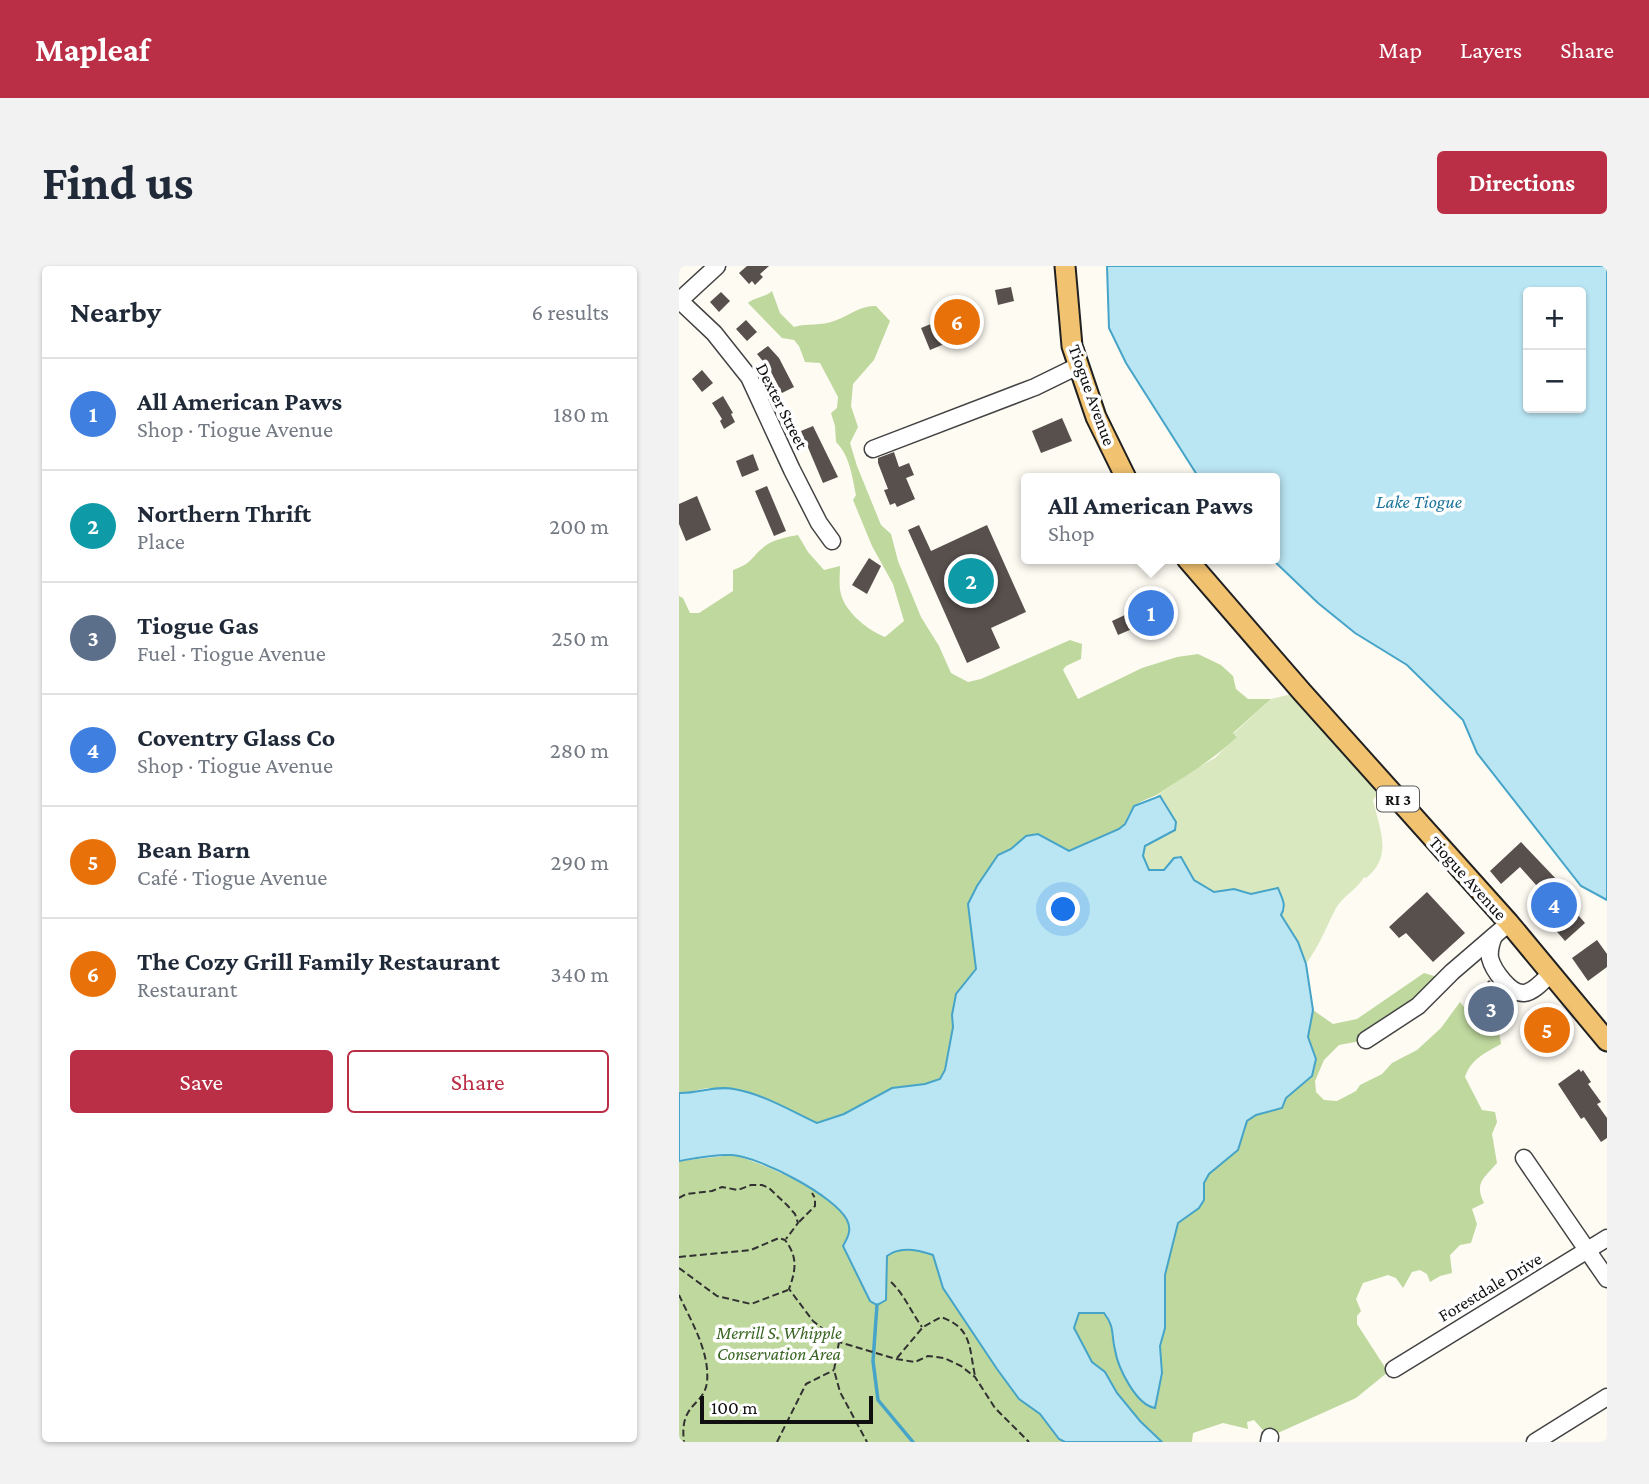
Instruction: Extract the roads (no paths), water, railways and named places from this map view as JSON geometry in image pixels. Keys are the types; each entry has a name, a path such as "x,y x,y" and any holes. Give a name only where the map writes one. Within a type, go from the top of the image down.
{"main road":[{"name":"Tiogue Avenue","path":"1065,266 1072,346 1096,417 1124,473"},
{"name":"Tiogue Avenue","path":"1191,564 1502,929 1551,973 1607,1041"}],"street":[{"path":"679,301 717,266"},
{"name":"Dexter Street","path":"679,301 714,332 749,377 797,481 819,523 832,541"},
{"path":"873,449 1035,387 1078,366"},
{"path":"1502,929 1490,948 1490,957 1494,968 1514,990 1523,993 1534,989 1551,973"},
{"path":"1366,1040 1418,1006 1502,929"},
{"path":"1524,1158 1607,1279"},
{"name":"Forestdale Drive","path":"1394,1369 1607,1238"},
{"path":"1535,1442 1607,1397"}],"water":[{"name":"Lake Tiogue","path":"1107,266 1607,266 1607,900 1581,886 1477,753 1463,720 1407,665 1355,633 1318,603 1277,564 1280,564 1280,473 1196,473 1126,363 1109,328"},
{"path":"1160,796 1176,822 1175,830 1145,846 1143,856 1149,870 1164,870 1174,858 1181,857 1194,880 1214,892 1234,889 1251,894 1278,888 1284,905 1281,915 1298,942 1306,964 1313,1010 1308,1037 1316,1059 1312,1076 1286,1098 1282,1108 1256,1115 1247,1121 1238,1150 1209,1174 1204,1183 1204,1200 1199,1208 1178,1223 1165,1275 1165,1328 1160,1346 1162,1373 1155,1408 1141,1400 1124,1375 1117,1358 1111,1327 1104,1313 1079,1313 1074,1328 1092,1362 1105,1372 1117,1393 1162,1442 1065,1442 1059,1439 1040,1414 1019,1399 997,1369 943,1288 933,1255 903,1250 887,1256 886,1300 877,1305 870,1301 843,1246 849,1230 847,1220 840,1210 813,1189 778,1170 744,1157 719,1155 679,1161 679,1093 720,1088 745,1091 817,1123 844,1114 892,1088 925,1084 940,1079 945,1070 956,994 976,969 968,904 998,855 1011,849 1026,836 1038,834 1069,851 1119,829 1125,824 1134,806"}],"waterway":[{"path":"877,1305 873,1361 878,1400 913,1442"}],"place":[{"name":"The Cozy Grill Family Restaurant","path":"957,322"},
{"name":"Northern Thrift","path":"971,581"},
{"name":"All American Paws","path":"1151,613"},
{"name":"Coventry Glass Co","path":"1554,905"},
{"name":"Tiogue Gas","path":"1491,1009"},
{"name":"Bean Barn","path":"1547,1030"}],"park label":[{"name":"Merrill S. Whipple Conservation Area","path":"779,1343"}]}
